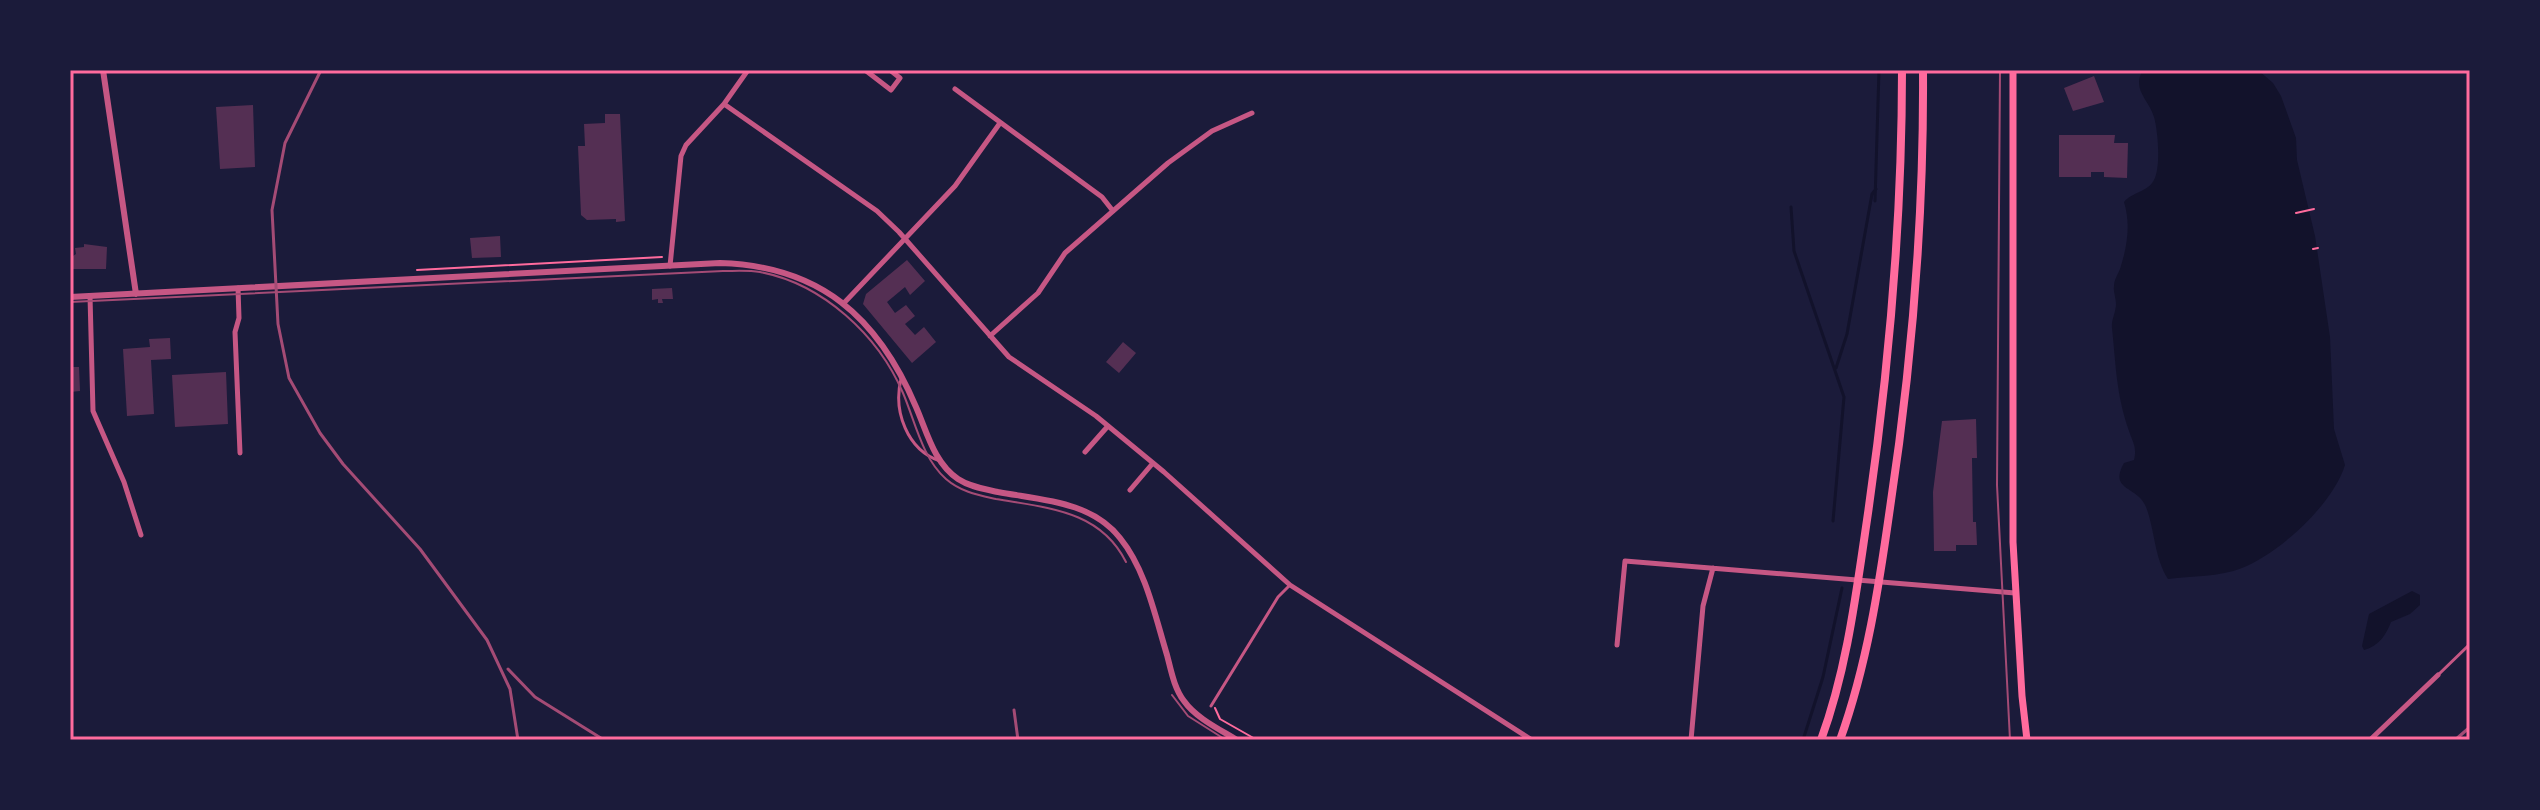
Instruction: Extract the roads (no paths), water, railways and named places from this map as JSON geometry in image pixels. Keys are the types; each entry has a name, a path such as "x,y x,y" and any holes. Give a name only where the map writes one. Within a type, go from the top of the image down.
{"main road":[{"path":"1821,740 1839,685 1853,620 1887,375 1900,206 1902,70"},
{"path":"1840,740 1863,663 1875,608 1898,456 1917,270 1923,70"},
{"path":"2013,70 2012,499 2015,593 2027,740"}],"street":[{"path":"103,70 136,294"},
{"path":"670,266 681,156 689,141 724,104 748,70"},
{"path":"865,70 891,90 900,78 890,70"},
{"path":"955,89 1102,197 1113,211"},
{"path":"724,104 869,204 905,239 1011,359 1108,426 1290,585 1532,740"},
{"path":"990,336 1038,293 1065,253 1113,211 1212,131 1252,113"},
{"path":"843,304 943,199 1000,123"},
{"path":"70,297 720,263 765,267 807,281 843,304 877,337 902,375 940,461 950,473 968,484 1077,507 1111,528 1126,546 1142,576 1183,700 1197,714 1237,740"},
{"path":"238,288 239,316 235,332 240,453"},
{"path":"90,296 93,411 124,482 141,535"},
{"path":"1085,452 1108,426"},
{"path":"1130,490 1153,463"},
{"path":"1617,645 1625,561 2015,593"},
{"path":"1691,740 1702,615 1713,568"},
{"path":"2370,740 2438,675"}],"lane":[{"path":"902,375 900,409 911,440 917,449 940,461"},
{"path":"1211,706 1278,597 1290,585"},
{"path":"2438,675 2470,644"}],"waterway":[{"path":"1875,201 1879,70"},
{"path":"1836,368 1847,334 1872,194 1876,189"},
{"path":"1791,207 1794,251 1844,397 1833,521"},
{"path":"1803,740 1823,677 1842,588"}],"tram line":[{"path":"2000,70 1997,485 2010,740"},
{"path":"70,302 723,271 760,272 783,278 826,300 863,332 892,372 925,450 946,479 976,494 1070,514 1102,531 1126,562"},
{"path":"1172,695 1188,716 1226,740"}],"railway":[{"path":"321,70 285,143 272,210 278,324 289,378 320,433 343,464 420,549 487,640 510,689 518,740"},
{"path":"508,669 535,697 604,740"},
{"path":"1014,710 1018,740"},
{"path":"2455,740 2470,727"}]}
